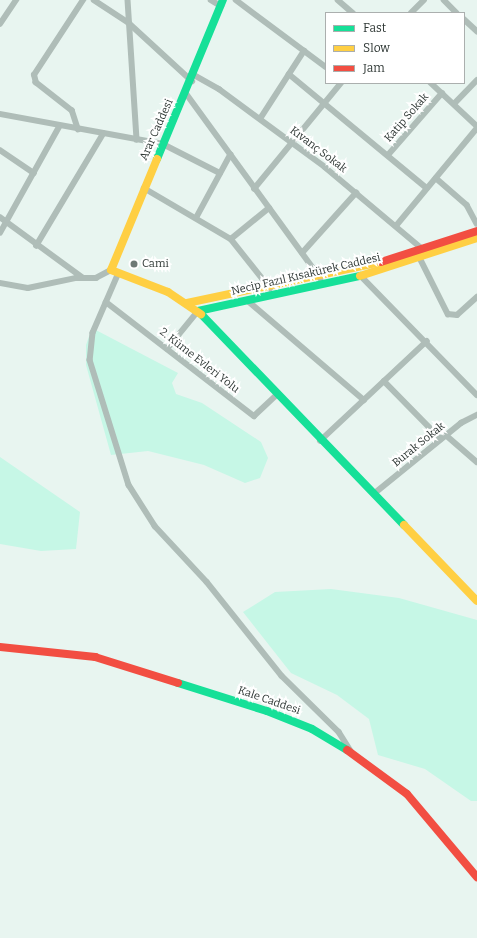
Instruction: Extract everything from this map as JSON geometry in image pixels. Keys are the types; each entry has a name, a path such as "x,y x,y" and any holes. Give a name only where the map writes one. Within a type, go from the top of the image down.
{"street":[{"path":"0,24 16,0"},
{"path":"78,130 72,111 36,83 34,75 83,0"},
{"name":"Kıvanç Sokak","path":"94,0 129,23 193,78 260,119 292,143 356,193 424,250"},
{"path":"128,0 137,140"},
{"path":"211,0 222,3"},
{"path":"236,0 325,66"},
{"path":"338,0 352,12"},
{"path":"444,0 456,12"},
{"path":"412,12 421,1"},
{"name":"Arar Caddesi","path":"115,271 144,188 162,144 193,78 222,3"},
{"path":"465,20 477,31"},
{"path":"260,119 304,51"},
{"path":"289,74 427,188"},
{"path":"454,104 477,80"},
{"path":"254,189 340,84"},
{"path":"396,226 477,127 432,84"},
{"path":"186,93 254,189 321,279"},
{"name":"Katip Sokak","path":"388,155 442,93"},
{"path":"0,114 59,127 162,144 220,173"},
{"path":"0,233 59,127"},
{"path":"36,246 103,134"},
{"path":"0,150 34,173"},
{"path":"196,218 230,155"},
{"path":"436,178 467,205 477,224"},
{"path":"144,188 231,239 270,288"},
{"path":"302,253 356,193"},
{"path":"231,239 269,208"},
{"path":"0,217 36,246 82,278"},
{"name":"Necip Fazıl Kısakürek Caddesi","path":"187,303 321,279 424,250 477,231"},
{"name":"Necip Fazıl Kısakürek Caddesi","path":"198,311 360,276 420,258 477,238"},
{"path":"420,258 448,314 457,315 477,297"},
{"path":"115,271 106,302 91,340 90,366 115,447 135,496 155,526 207,582 258,648 291,686 333,725 351,751"},
{"path":"0,283 28,288 82,278 96,278 115,271 187,303 198,311 278,394 320,441 375,493 477,601"},
{"path":"360,276 427,341 477,395"},
{"path":"247,300 364,400"},
{"name":"2. Küme Evleri Yolu","path":"106,302 254,416 278,394"},
{"path":"167,349 198,311"},
{"path":"320,441 427,341"},
{"path":"384,381 444,437 477,462"},
{"name":"Burak Sokak","path":"375,493 444,437 477,414"},
{"name":"Kale Caddesi","path":"0,648 95,658 284,716 351,751 414,801 477,877"}],"green space":[{"path":"92,328 178,373 172,383 176,394 202,403 261,442 268,458 260,478 245,483 204,465 148,451 111,455 86,365 86,345"},
{"path":"0,457 80,512 76,549 41,551 0,544"},
{"path":"331,589 399,598 477,620 477,801 471,801 425,769 378,755 369,719 337,695 291,673 243,612 275,592"}],"traffic: fast":[{"path":"157,159 223,0"},
{"path":"198,311 360,276"},
{"path":"201,314 404,525"},
{"path":"178,683 267,711 312,729 347,750"}],"traffic: slow":[{"path":"157,159 111,270 168,292 201,314"},
{"path":"360,276 477,238"},
{"path":"187,303 381,262"},
{"path":"404,525 477,601"}],"traffic: jam":[{"path":"381,262 477,231"},
{"path":"0,647 95,657 178,683"},
{"path":"347,750 407,794 477,877"}],"place":[{"name":"Cami","path":"134,264"}]}
